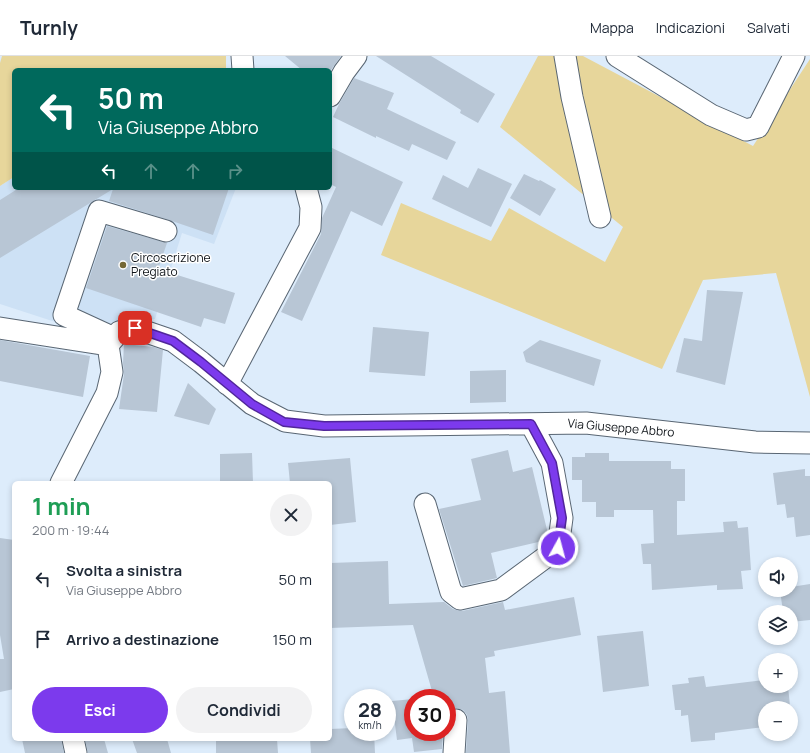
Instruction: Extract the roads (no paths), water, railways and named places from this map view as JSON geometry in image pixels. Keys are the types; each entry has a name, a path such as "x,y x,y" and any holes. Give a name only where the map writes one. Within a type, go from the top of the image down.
{"street":[{"path":"242,56 243,68"},
{"path":"332,93 344,72 356,56"},
{"path":"565,56 572,97 600,216"},
{"path":"616,56 711,115 746,130 758,127 794,56"},
{"path":"228,384 310,228 311,207 307,190"},
{"path":"111,342 64,315 99,211 166,231"},
{"path":"0,328 111,342"},
{"name":"Via Giuseppe Abbro","path":"111,342 119,332 135,328 173,341 252,404 284,422 324,426 586,423 755,442 810,443"},
{"path":"62,481 107,393 112,372 111,342"},
{"path":"424,504 451,592 460,599 501,590 558,548 562,518 552,463 531,424"},
{"path":"73,741 76,753"},
{"path":"454,753 455,741"}],"place":[{"name":"Circoscrizione Pregiato","path":"123,265"}]}
